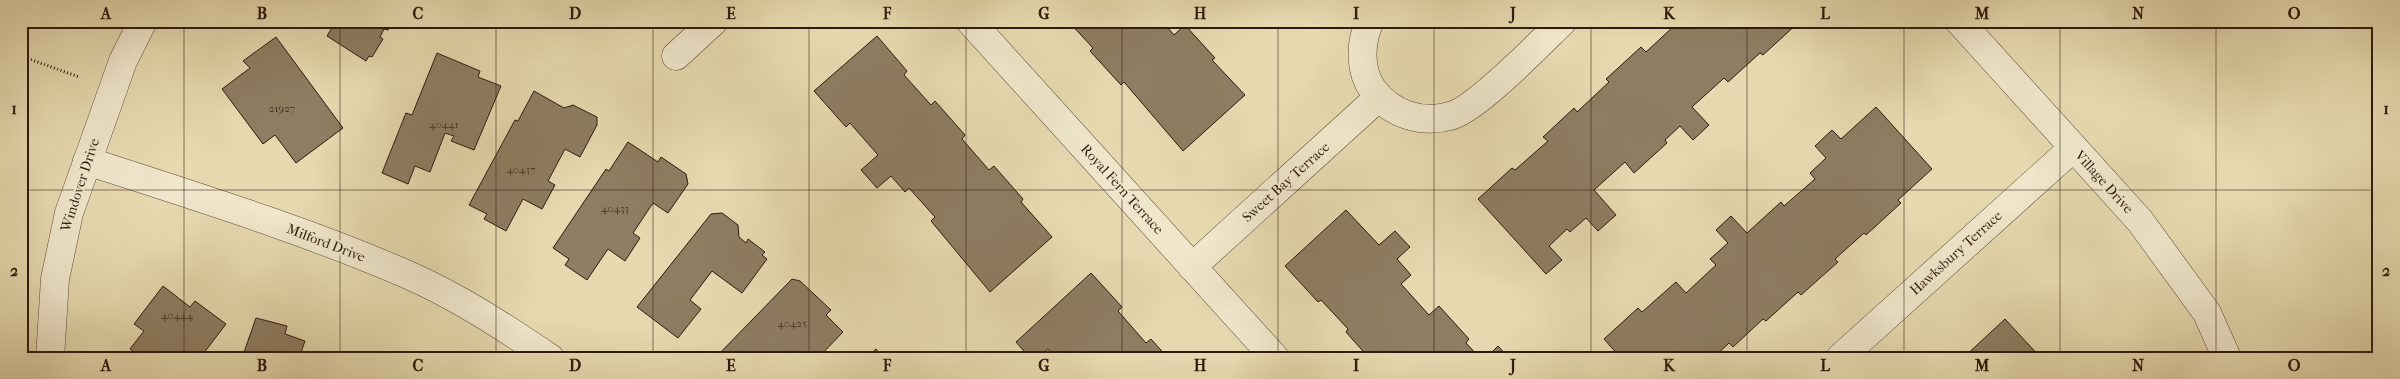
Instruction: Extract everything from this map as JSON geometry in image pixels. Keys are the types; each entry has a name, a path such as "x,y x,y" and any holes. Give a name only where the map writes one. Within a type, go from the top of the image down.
{"street":[{"name":"Windover Drive","path":"50,358 55,279 69,213 123,62 143,21"},
{"path":"676,56 714,21"},
{"name":"Royal Fern Terrace","path":"970,21 1274,358"},
{"path":"1370,21 1364,34 1362,62 1371,87 1379,97 1401,114 1425,120 1452,116 1475,102 1563,21"},
{"name":"Village Drive","path":"1959,21 2140,222 2207,313 2227,358"},
{"name":"Sweet Bay Terrace","path":"1192,266 1379,97"},
{"name":"Hawksbury Terrace","path":"1840,358 2073,148"},
{"name":"Milford Drive","path":"87,160 321,239 407,275 491,319 550,358"}],"path":[{"path":"21,56 113,90"}],"building":[{"path":"336,21 400,21 397,27 392,24 388,30 384,29 380,37 383,39 372,57 369,56 366,61 327,36"},
{"path":"1068,21 1162,21 1174,35 1185,25 1215,58 1212,60 1245,95 1183,151 1124,82 1121,85 1090,51 1093,48"},
{"path":"1672,21 1799,22 1763,55 1760,53 1728,82 1724,78 1692,107 1709,125 1693,140 1680,126 1665,140 1667,143 1634,173 1625,162 1594,190 1616,215 1598,231 1586,218 1570,232 1567,229 1549,246 1562,260 1546,274 1478,199 1512,168 1515,170 1548,141 1543,137 1574,108 1577,112 1609,82 1606,79 1641,47 1646,52 1675,25"},
{"path":"877,36 907,71 904,75 931,105 935,101 965,135 962,139 989,170 994,166 1023,199 1021,202 1052,237 990,292 931,221 935,217 909,188 905,192 891,176 877,188 861,170 878,155 850,123 846,127 814,91"},
{"path":"276,37 343,128 296,163 275,135 263,144 222,89 250,68 243,61"},
{"path":"437,53 480,71 478,77 501,86 474,150 451,141 454,136 445,133 430,172 415,166 408,184 382,173 406,113 412,115"},
{"path":"534,91 564,108 573,105 597,117 597,125 580,157 565,149 548,181 555,185 542,209 523,199 506,231 484,219 487,214 469,205 515,120 518,121"},
{"path":"1876,107 1932,169 1898,200 1901,203 1866,235 1864,233 1835,259 1838,262 1801,295 1798,292 1766,321 1763,319 1733,347 1729,343 1713,358 1621,358 1604,339 1638,308 1642,312 1676,282 1686,293 1716,265 1710,259 1728,243 1716,230 1731,216 1747,233 1781,202 1784,206 1815,179 1810,173 1826,158 1815,146 1832,130 1841,139"},
{"path":"628,142 658,162 661,157 686,174 688,184 668,213 653,203 633,233 640,238 625,261 608,249 587,280 565,265 569,259 553,248 606,169 609,171"},
{"path":"1346,210 1379,245 1395,231 1410,247 1397,259 1411,275 1401,284 1429,315 1439,306 1469,339 1466,343 1480,358 1369,358 1346,332 1348,329 1321,300 1318,302 1285,266"},
{"path":"722,213 738,225 739,237 746,243 748,239 765,252 762,255 767,259 742,293 712,271 690,300 701,309 678,338 637,307 711,214"},
{"path":"1091,273 1122,307 1118,311 1146,343 1151,339 1168,358 1056,358 1048,349 1037,358 1030,358 1016,342"},
{"path":"792,279 800,281 831,310 826,315 843,332 818,358 715,358"},
{"path":"163,286 190,307 195,301 226,324 200,358 128,358 133,351 130,349 144,331 134,324"},
{"path":"256,318 287,326 285,334 305,341 299,358 242,358"},
{"path":"2005,319 2041,358 1963,358"},
{"path":"1498,346 1509,358 1486,358"},
{"path":"876,349 883,358 866,358"}]}
